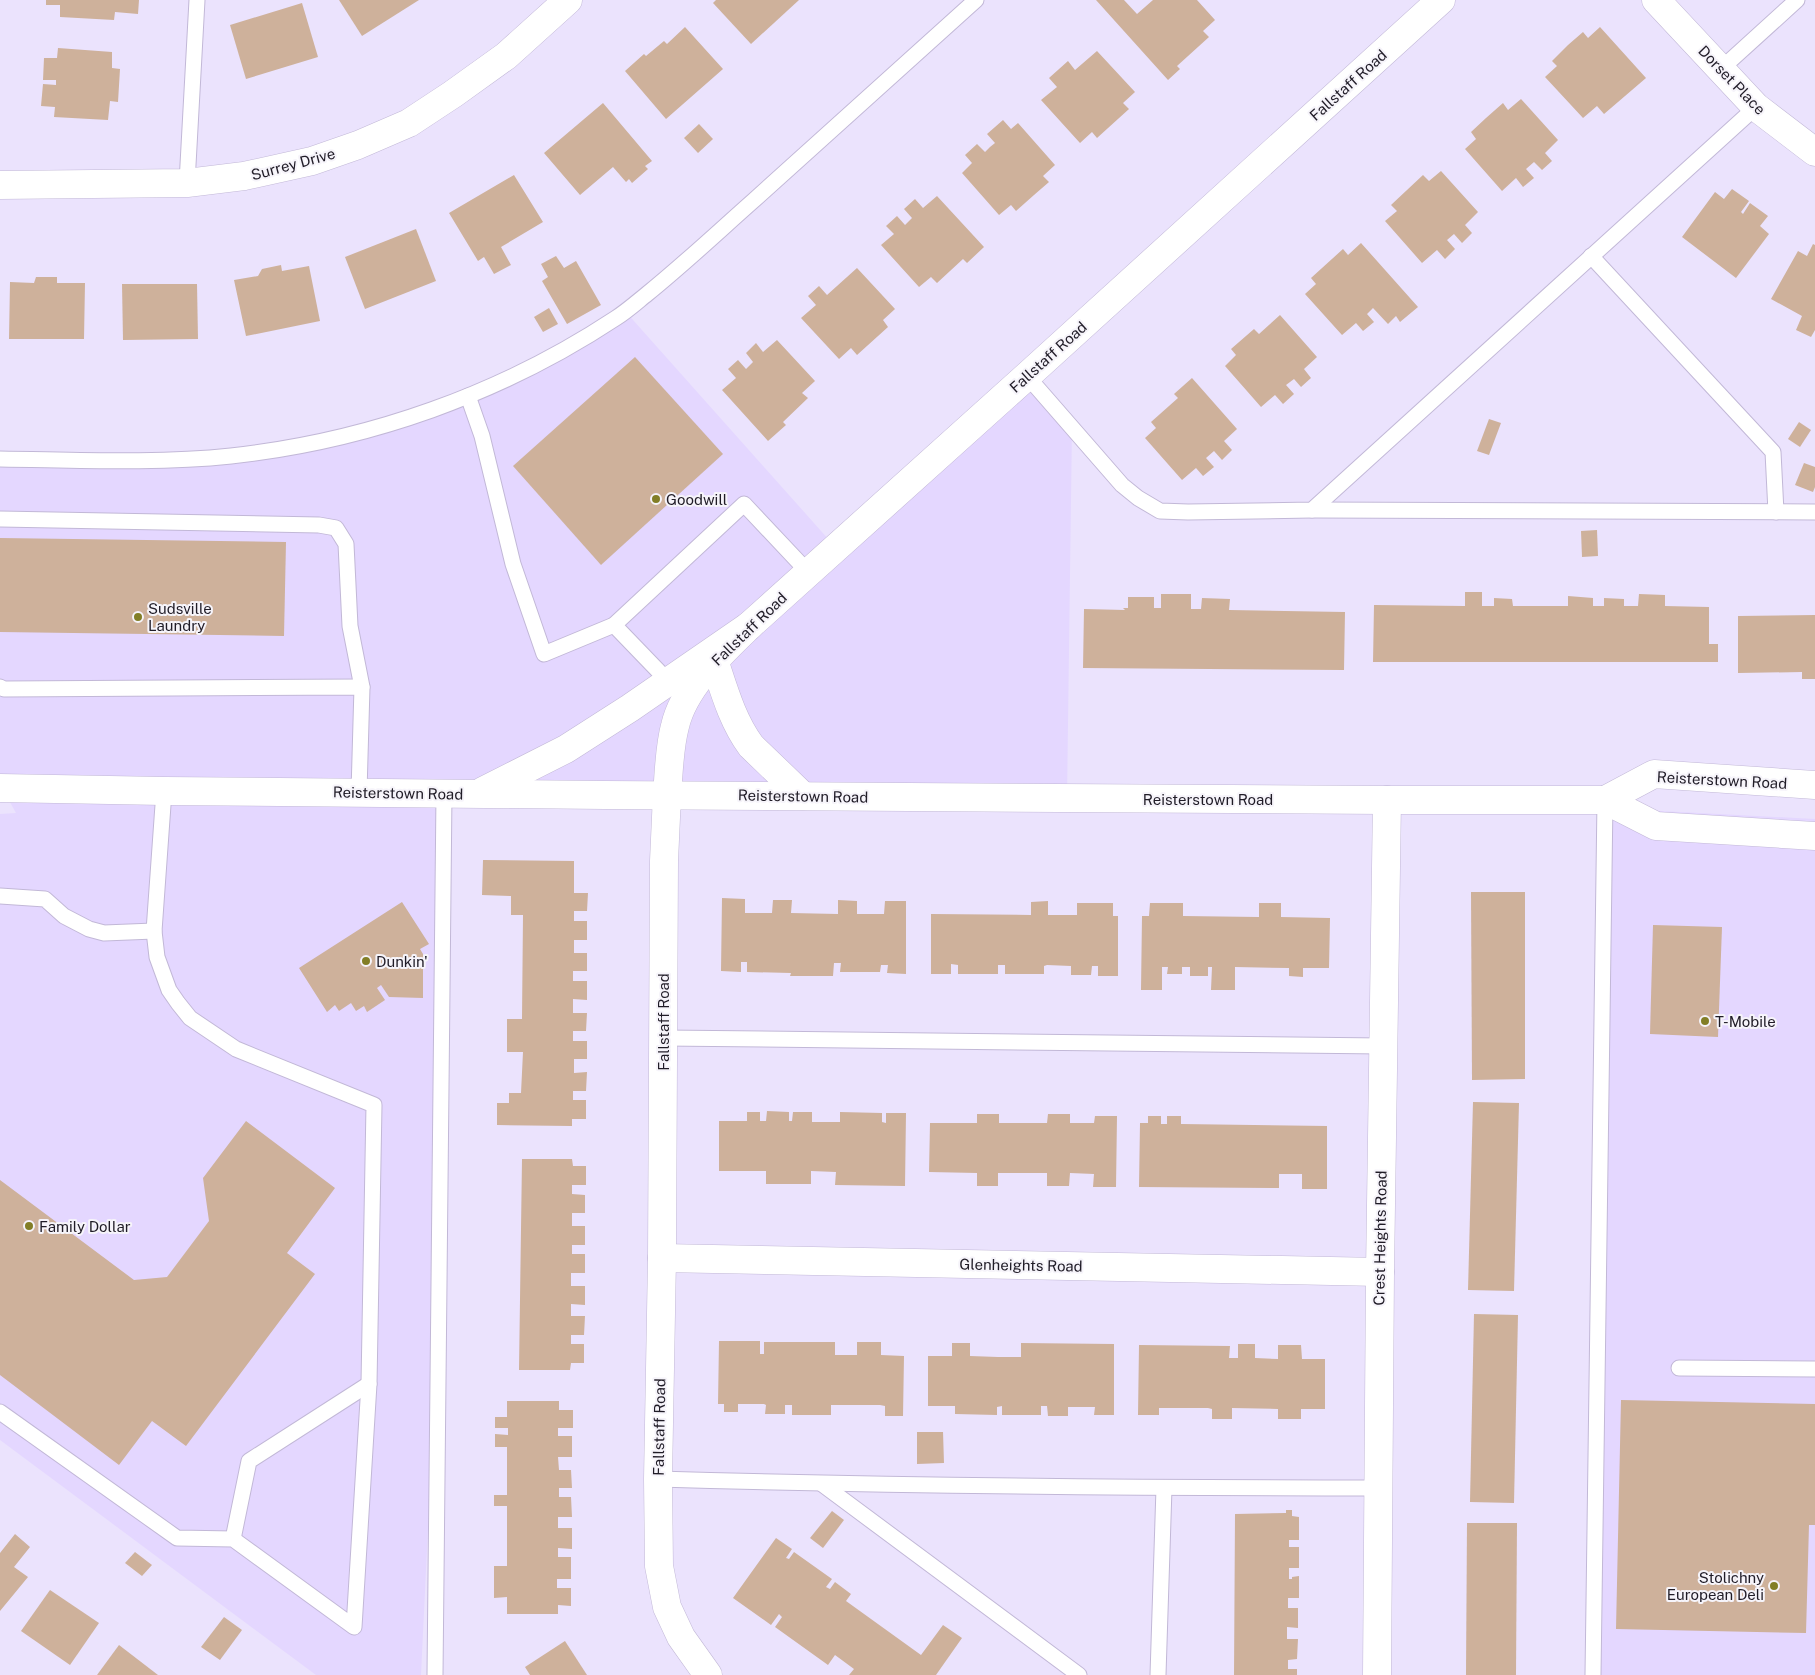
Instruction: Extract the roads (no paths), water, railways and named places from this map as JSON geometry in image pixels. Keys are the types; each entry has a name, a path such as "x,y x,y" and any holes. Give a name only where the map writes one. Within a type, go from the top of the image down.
{"street":[{"name":"Surrey Drive","path":"0,185 188,183 244,176 312,161 358,145 409,123 506,56 568,0"},
{"name":"Fallstaff Road","path":"708,1675 681,1637 667,1607 660,1566 658,1479 662,1258 664,860 672,737 680,710 714,660 749,626 1441,0"},
{"name":"Dorset Place","path":"1656,0 1756,107 1815,152"},
{"path":"478,794 566,749 749,626"},
{"path":"714,660 734,718 744,737 803,796"},
{"name":"Reisterstown Road","path":"1605,800 1654,774 1815,785"},
{"name":"Reisterstown Road","path":"0,788 444,794 1605,800 1656,826 1815,836"},
{"name":"Crest Heights Road","path":"1377,1675 1380,1488 1380,1272 1387,800"},
{"name":"Glenheights Road","path":"662,1258 1380,1272"}],"lane":[{"path":"188,183 197,0"},
{"path":"0,459 144,461 230,456 260,452 348,436 412,418 468,396 557,353 618,317 675,271 976,0"},
{"path":"1721,70 1797,0"},
{"path":"1312,510 1756,107"},
{"path":"1591,256 1773,452 1776,512"},
{"path":"1027,376 1122,485 1138,498 1160,511 1815,512"},
{"path":"468,396 482,436 513,564 544,654 614,625 744,504 808,572"},
{"path":"0,519 319,525 336,528 346,544 350,626 362,687 358,792"},
{"path":"614,625 668,681"},
{"path":"2,688 362,687"},
{"path":"0,1412 177,1538 233,1539 354,1627 369,1384 374,1105 236,1049 190,1018 174,997 163,976 157,957 154,931 164,791"},
{"path":"435,1675 444,794"},
{"path":"1594,1675 1605,800"},
{"path":"0,896 44,899 64,916 89,929 104,933 154,931"},
{"path":"663,1038 1383,1046"},
{"path":"1679,1368 1815,1369"},
{"path":"233,1539 248,1461 369,1384"},
{"path":"658,1479 822,1484 1164,1488 1380,1488"},
{"path":"822,1484 1079,1675"},
{"path":"1158,1675 1164,1488"}],"place":[{"name":"Goodwill","path":"656,499"},
{"name":"Sudsville Laundry","path":"138,617"},
{"name":"Dunkin'","path":"366,961"},
{"name":"T-Mobile","path":"1705,1021"},
{"name":"Family Dollar","path":"29,1226"},
{"name":"Stolichny European Deli","path":"1774,1586"}]}
